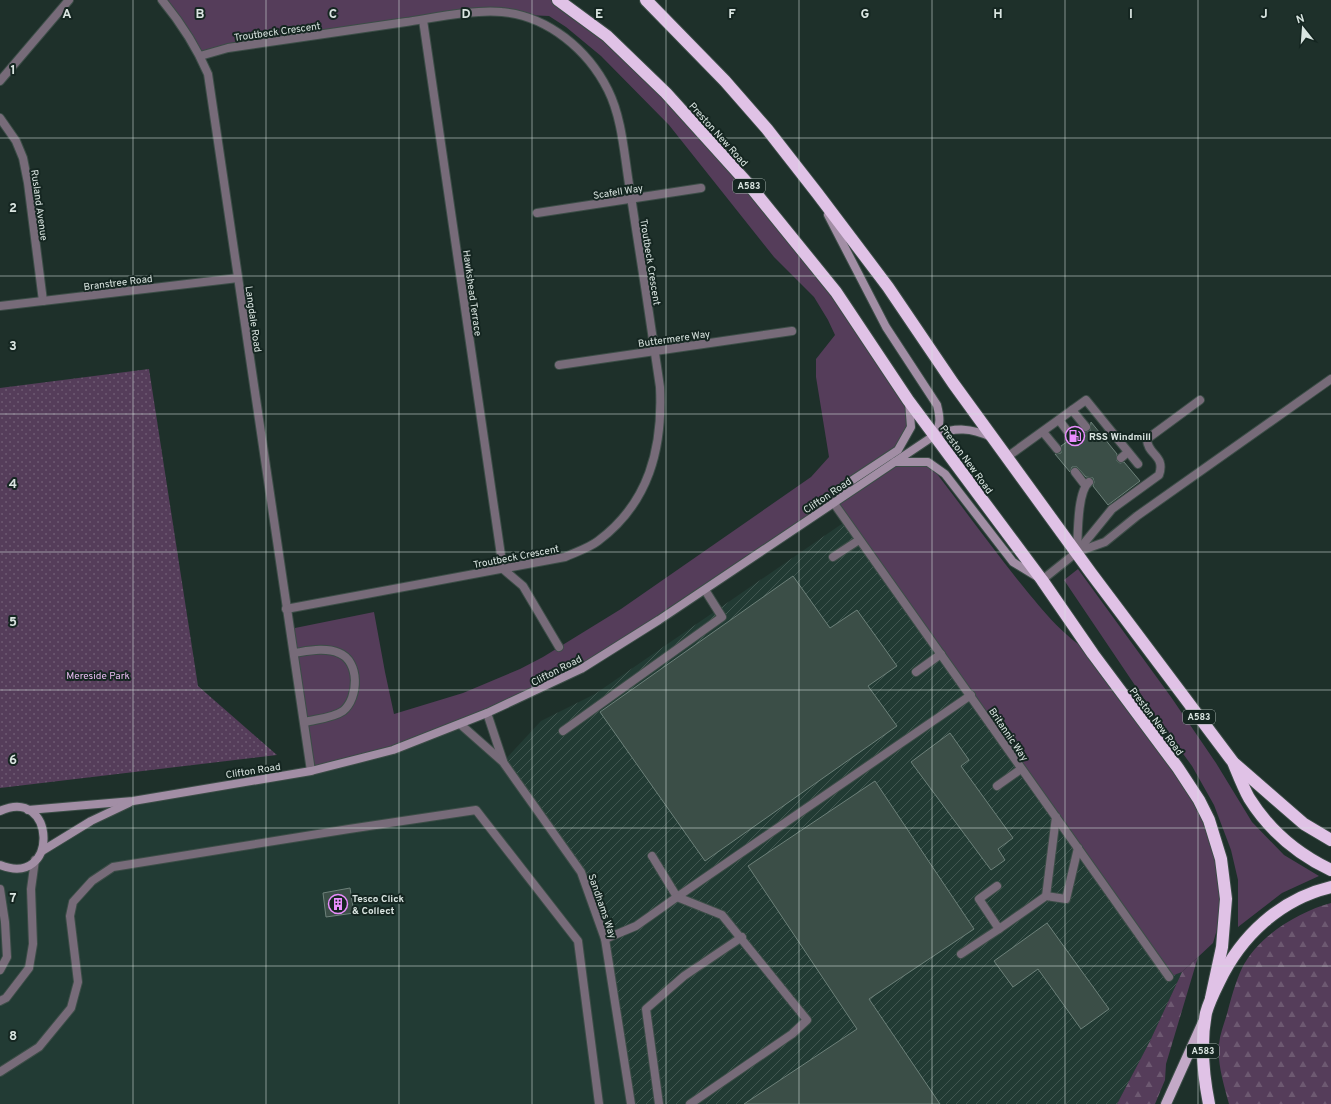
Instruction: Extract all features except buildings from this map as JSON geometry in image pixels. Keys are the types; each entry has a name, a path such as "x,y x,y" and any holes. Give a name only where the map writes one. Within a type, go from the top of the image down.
{"highway":[{"name":"Preston New Road","path":"558,0 607,36 666,93 750,186 836,292 908,400 1042,580 1093,654 1178,768 1199,800 1209,820 1221,859 1226,899 1222,947 1211,998"},
{"name":"A583","path":"646,0 726,82 767,129 817,193 888,287 953,383 1007,457 1233,762 1249,797 1273,828 1299,852 1331,870"},
{"path":"1233,762 1304,824 1331,840"},
{"name":"A583","path":"1209,1104 1202,1058 1206,1013 1211,998 1237,950 1250,934 1267,918 1286,906 1331,887"}],"main road":[{"path":"1166,1104 1206,1013"}],"street":[{"path":"0,81 69,0"},
{"name":"Langdale Road","path":"162,0 182,24 200,56 208,74 286,609 305,722 311,771"},
{"name":"Troutbeck Crescent","path":"200,56 228,48 423,20 501,12 522,14 544,23 564,37 594,67 608,90 618,118 655,352 660,387 660,435 651,470 637,502 618,524 597,542 565,557 286,609"},
{"name":"Hawkshead Terrace","path":"423,20 503,569"},
{"name":"Rusland Avenue","path":"0,118 16,141 23,158 28,183 43,301"},
{"name":"Scafell Way","path":"537,213 701,188"},
{"name":"A583","path":"817,193 878,313 936,405 940,416 939,428 935,435"},
{"name":"Branstree Road","path":"0,306 238,278"},
{"name":"Buttermere Way","path":"559,365 792,331"},
{"path":"1077,552 1105,542 1137,516 1331,379"},
{"path":"836,500 848,484 898,450 911,427 908,400"},
{"path":"1007,457 1086,400 1124,455 1138,464"},
{"path":"895,462 928,462 945,474 1013,562 1042,580 1077,552 1112,509 1159,475 1162,466 1161,462 1147,444 1147,439 1200,400"},
{"path":"1072,410 1086,427"},
{"path":"1059,420 1072,437"},
{"name":"Clifton Road","path":"0,811 9,808 28,810 133,800 311,771 393,750 487,713 581,669 660,620 836,500 935,435 962,428 978,431 993,437"},
{"path":"1043,432 1057,449"},
{"path":"1075,472 1087,484 1080,508 1077,552"},
{"name":"Britannic Way","path":"836,500 859,540 971,695 1020,769 1056,817 1169,977"},
{"path":"833,557 859,540"},
{"path":"503,569 523,586 558,647"},
{"path":"563,731 722,617 705,590"},
{"path":"294,653 328,649 341,653 350,663 355,680 353,699 344,710 336,715 305,722"},
{"path":"916,672 941,654"},
{"path":"605,939 636,926 677,896 971,695"},
{"name":"Sandhams Way","path":"487,713 503,762"},
{"name":"Sandhams Way","path":"460,724 503,762 581,872 605,939 631,1104"},
{"path":"997,786 1020,769"},
{"name":"Clifton Road","path":"0,865 8,868 18,868 27,865 35,860 42,851 91,821 133,800"},
{"path":"28,810 38,819 44,832 42,851"},
{"path":"0,1072 39,1047 71,1008 78,982 70,916 73,902 92,881 113,867 476,810 578,941 599,1104"},
{"path":"1046,896 1056,817"},
{"path":"961,954 1046,896 1066,899 1078,848"},
{"path":"652,856 677,896 722,915 742,937 807,1020 792,1034 690,1104"},
{"path":"0,1001 6,998 29,968 34,944 31,889 35,860"},
{"path":"997,886 979,899 999,928"},
{"path":"0,889 5,922 3,958 0,970"},
{"path":"659,1104 646,1009 684,976 742,937"}],"shaded area":[{"path":"846,521 1169,977 1182,972 1150,1041 1117,1104 631,1104 605,939 581,872 503,762 541,721 595,694"},
{"path":"460,724 503,762 581,872 605,939 631,1104 0,1104 0,865 18,868 133,801 311,771"}],"green space":[{"path":"162,0 558,0 666,93 836,292 908,400 911,427 904,441 848,483 840,503 900,464 928,462 1006,565 1043,610 1071,638 1093,654 1199,800 1226,899 1213,943 1182,972 1169,977 833,502 581,669 393,750 311,771 290,629 374,612 394,714 463,693 520,669 543,657 621,609 811,477 829,457 816,377 816,359 835,335 814,297 774,257 669,125 601,56 566,27 549,16 477,13 200,56"},
{"name":"Mereside Park","path":"149,369 198,686 277,755 0,788 0,388"},
{"path":"1078,569 1171,697 1216,763 1252,822 1284,855 1319,876 1282,893 1238,927 1238,880 1231,850 1214,805 1192,766 1159,721 1064,580"},
{"path":"1331,903 1331,1104 1229,1104 1220,1066 1219,1044 1233,991 1242,968 1249,956 1258,946 1280,927 1305,912"},
{"path":"1198,957 1166,1064 1165,1080 1155,1104 1117,1104 1150,1041 1182,972"}],"place":[{"name":"RSS Windmill","path":"1075,436"},
{"name":"Tesco Click & Collect","path":"338,904"}]}
